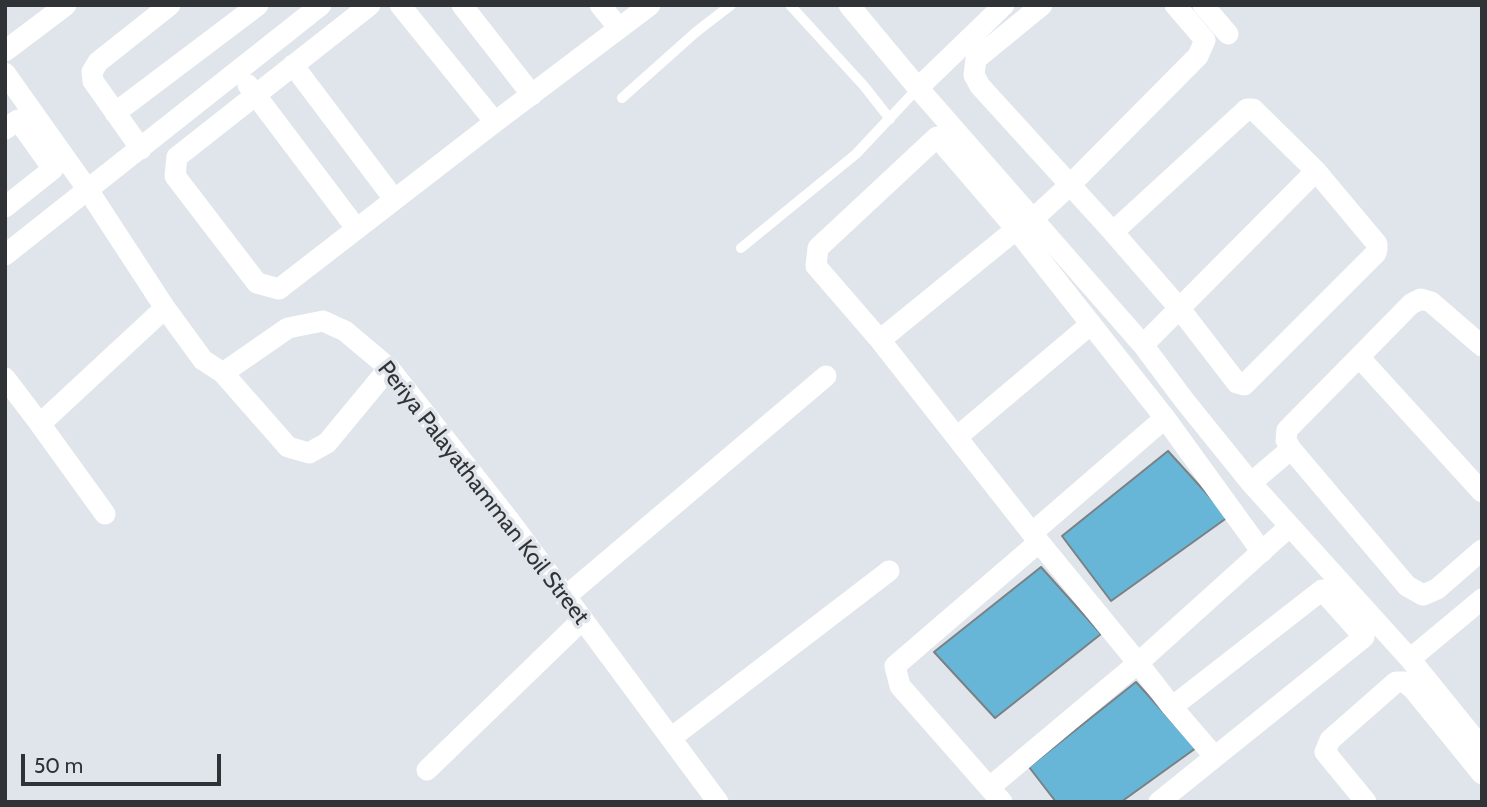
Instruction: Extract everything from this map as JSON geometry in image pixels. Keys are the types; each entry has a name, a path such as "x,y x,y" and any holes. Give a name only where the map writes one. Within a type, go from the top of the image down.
{"street":[{"path":"5,51 66,5"},
{"path":"141,149 93,81 92,72 98,62 170,5"},
{"path":"115,113 258,5"},
{"path":"5,255 321,5"},
{"path":"370,5 177,156 175,176 257,283 279,289 650,5"},
{"path":"400,5 495,122"},
{"path":"462,5 532,95"},
{"path":"600,5 619,28"},
{"path":"849,5 1027,222 1091,324 1165,418 1262,552"},
{"path":"918,88 1004,5"},
{"path":"1042,5 976,59 974,75 980,86 1072,184 1113,232 1180,309 1237,383 1244,385 1376,253 1377,244 1316,171 1253,109 1247,109 1113,232"},
{"path":"880,340 1072,184 1198,56 1205,40 1175,5"},
{"path":"1203,5 1228,34"},
{"path":"293,65 394,199"},
{"path":"238,72 356,228"},
{"path":"5,73 82,194 203,360 223,373 288,447 309,453 327,443 389,368"},
{"path":"5,130 18,120 53,169 82,194"},
{"path":"1215,757 1171,707 880,340 816,267 818,248 937,137 1027,222 1143,345 1251,483 1410,659 1482,748"},
{"path":"5,206 53,169"},
{"path":"1143,345 1316,171"},
{"path":"1482,346 1431,302 1422,299 1411,304 1287,430 1286,440 1408,586 1415,590 1423,594 1437,589 1482,551"},
{"path":"40,424 165,307"},
{"name":"Periya Palayathamman Koil Street","path":"223,373 288,328 323,321 345,331 389,368 583,619 718,802"},
{"path":"957,437 1091,324"},
{"path":"1359,357 1482,492"},
{"path":"565,597 826,376"},
{"path":"5,378 105,514"},
{"path":"1165,418 895,666 900,686 996,794 1289,527"},
{"path":"1251,483 1291,449"},
{"path":"671,738 889,571"},
{"path":"1159,802 1364,637 1322,590 1171,707"},
{"path":"1410,659 1482,599"},
{"path":"427,770 583,619"},
{"path":"1366,802 1325,752 1330,740 1396,682 1405,682 1413,689 1482,774"}],"lane":[{"path":"622,98 696,32 731,5"},
{"path":"790,5 890,119"},
{"path":"741,248 856,154 918,88"}],"building":[{"path":"1168,451 1228,517 1111,601 1062,536"},
{"path":"1041,567 1101,634 995,718 934,652"},
{"path":"1136,682 1196,748 1121,802 1056,802 1029,767"}]}
